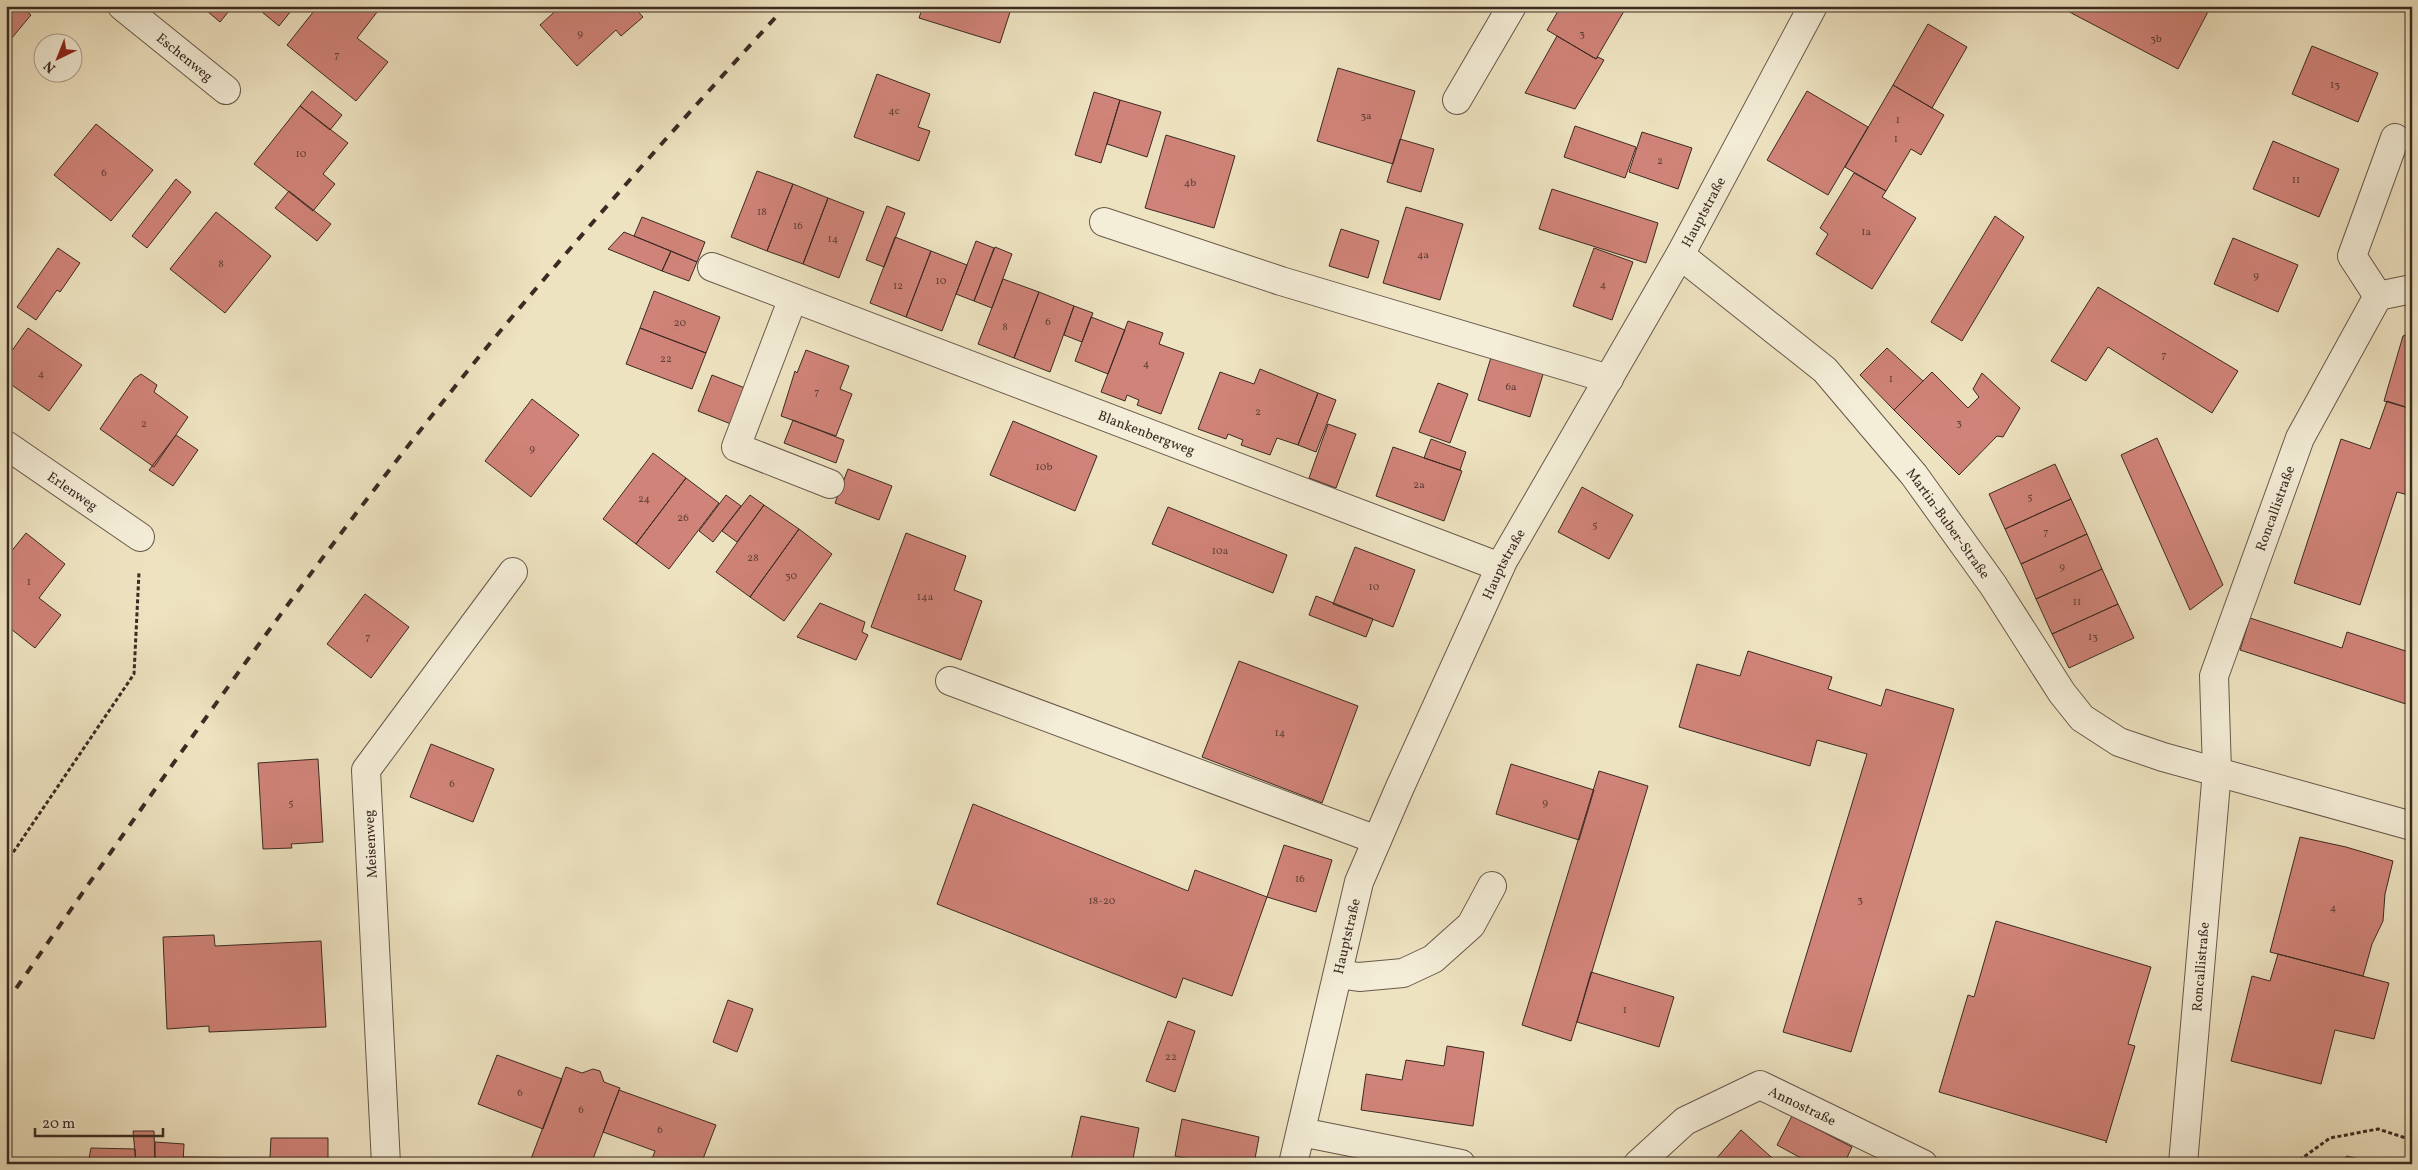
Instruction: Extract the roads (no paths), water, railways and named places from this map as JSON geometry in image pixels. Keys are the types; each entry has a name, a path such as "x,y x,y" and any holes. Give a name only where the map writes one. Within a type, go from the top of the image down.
{"street":[{"name":"Eschenweg","path":"122,6 226,90"},
{"path":"1457,100 1512,6"},
{"name":"Hauptstraße","path":"1293,1164 1359,882 1377,840 1500,567 1680,255 1813,6"},
{"path":"2395,138 2352,256 2378,296 2407,290 2412,291"},
{"path":"1104,222 1281,281 1609,379"},
{"name":"Martin-Buber-Straße","path":"1680,255 1825,370 1914,475 1993,586 2062,693 2082,718 2119,742 2217,771"},
{"name":"Blankenbergweg","path":"712,267 1500,567"},
{"name":"Roncallistraße","path":"2183,1164 2217,771 2214,676 2300,438 2378,296"},
{"path":"793,298 736,448 830,484"},
{"name":"Erlenweg","path":"6,445 140,537"},
{"name":"Meisenweg","path":"386,1164 366,770 513,572"},
{"path":"950,681 1377,840"},
{"path":"2217,771 2412,826"},
{"path":"1338,974 1358,977 1403,973 1433,959 1471,925 1492,886"},
{"name":"Annostraße","path":"1638,1164 1684,1121 1760,1085 1922,1164"},
{"path":"1301,1132 1461,1164"}],"railway":[{"path":"6,1003 242,667 428,421 492,341 600,214 786,6"}]}
